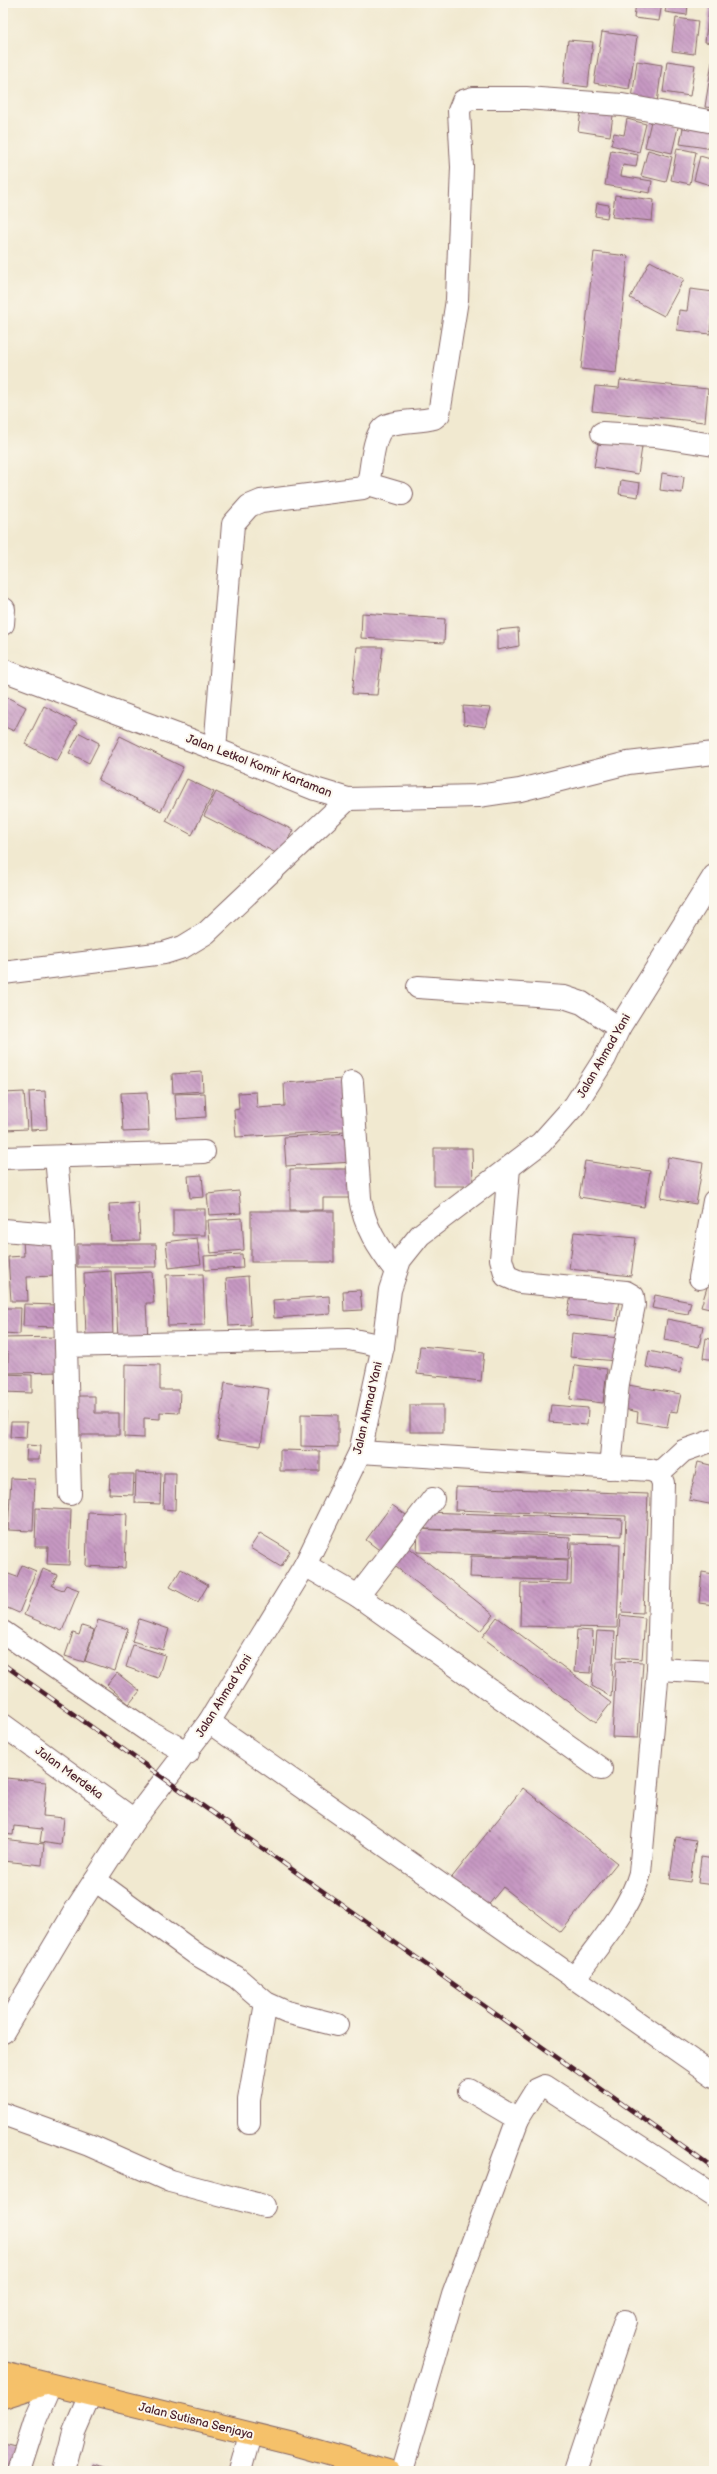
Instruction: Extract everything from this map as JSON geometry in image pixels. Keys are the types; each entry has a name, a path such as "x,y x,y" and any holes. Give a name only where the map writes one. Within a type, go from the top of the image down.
{"main road":[{"name":"Jalan Sutisna Senjaya","path":"3,2373 250,2435 293,2444 388,2471"},
{"path":"3,2397 47,2385"}],"street":[{"path":"215,749 233,524 249,506 261,501 363,488 368,484 377,438 381,429 388,425 434,418 441,408 456,300 462,167 458,111 463,101 473,98 572,100 646,108 714,122"},
{"path":"602,433 655,436 714,445"},
{"path":"368,484 402,494"},
{"name":"Jalan Letkol Komir Kartaman","path":"3,670 215,749 279,776 348,799 478,796 520,790 628,763 714,753"},
{"path":"3,973 151,955 174,950 194,942 206,933 348,799"},
{"name":"Jalan Ahmad Yani","path":"3,2032 48,1953 95,1880 143,1810 188,1752 209,1722 304,1565 360,1452 382,1346 388,1301 396,1271 402,1257 420,1236 541,1143 575,1105 605,1058 619,1028 714,876"},
{"path":"418,987 564,997 582,1003 619,1028"},
{"path":"352,1082 363,1215 374,1241 396,1271"},
{"path":"3,1158 204,1152"},
{"path":"56,1157 63,1235 70,1494"},
{"path":"508,1168 501,1259 506,1276 520,1282 626,1292 633,1296 634,1305 618,1383 610,1468"},
{"path":"700,1278 714,1201"},
{"path":"3,1230 63,1235"},
{"path":"66,1346 349,1339 382,1346"},
{"path":"659,1473 683,1451 714,1440"},
{"path":"360,1452 650,1470 659,1473 663,1483 658,1669 648,1799 640,1873 636,1886 616,1920 574,1979"},
{"path":"358,1596 433,1499"},
{"path":"304,1565 358,1596 602,1769"},
{"path":"3,1632 148,1731 188,1752"},
{"path":"658,1669 714,1672"},
{"path":"209,1722 714,2076"},
{"name":"Jalan Merdeka","path":"3,1725 143,1810"},
{"path":"95,1880 196,1954 236,1977 266,2003 286,2012 337,2026"},
{"path":"249,2123 249,2100 266,2003"},
{"path":"402,2471 453,2295 518,2119 536,2090 545,2086 714,2196"},
{"path":"469,2090 518,2119"},
{"path":"3,2114 89,2145 170,2181 264,2206"},
{"path":"575,2471 625,2321"},
{"path":"19,2471 47,2385"},
{"path":"64,2471 74,2432 90,2395"},
{"path":"240,2471 250,2435"}],"building":[{"path":"636,3 662,3 659,21 634,18"},
{"path":"667,3 688,3 687,15 665,12"},
{"path":"710,3 714,3 714,43 705,42"},
{"path":"676,18 698,21 694,54 672,51"},
{"path":"602,32 637,37 629,89 594,83"},
{"path":"568,40 593,42 588,87 563,84"},
{"path":"637,61 662,65 657,103 632,99"},
{"path":"667,61 695,65 690,96 663,92"},
{"path":"712,62 714,62 714,108 705,107"},
{"path":"582,105 614,109 610,136 578,131"},
{"path":"652,117 679,123 672,153 645,147"},
{"path":"627,119 646,124 639,152 611,145 614,133 624,135"},
{"path":"684,122 714,127 713,149 680,144"},
{"path":"677,148 696,152 690,184 671,180"},
{"path":"611,150 638,155 636,167 623,165 621,176 652,181 650,193 605,185"},
{"path":"648,150 672,157 666,182 641,176"},
{"path":"700,156 714,160 710,185 694,180"},
{"path":"615,195 654,200 652,221 612,217"},
{"path":"597,203 609,205 607,218 595,216"},
{"path":"594,252 628,256 616,373 581,369"},
{"path":"650,261 684,279 664,316 630,298"},
{"path":"690,289 714,292 710,334 677,330 679,310 687,311"},
{"path":"620,380 708,389 705,422 592,411 595,386 619,388"},
{"path":"599,440 642,447 638,474 594,467"},
{"path":"662,473 684,477 682,493 660,490"},
{"path":"621,480 640,483 638,497 619,494"},
{"path":"362,613 445,619 444,643 361,638"},
{"path":"518,628 519,646 497,650 497,630"},
{"path":"357,647 383,647 377,695 352,694"},
{"path":"3,695 26,707 14,731 3,726"},
{"path":"44,706 77,723 57,761 25,744"},
{"path":"463,706 491,708 485,727 464,724"},
{"path":"80,733 99,743 89,763 69,753"},
{"path":"120,736 183,767 161,811 98,780"},
{"path":"187,779 214,792 192,835 166,821"},
{"path":"216,792 293,830 280,855 204,816"},
{"path":"202,1072 203,1091 173,1093 172,1074"},
{"path":"342,1079 345,1131 236,1137 234,1110 239,1109 238,1093 256,1092 257,1108 285,1106 284,1083"},
{"path":"45,1091 47,1129 31,1130 29,1092"},
{"path":"24,1092 27,1129 6,1130 4,1093"},
{"path":"147,1092 149,1131 123,1132 121,1093"},
{"path":"205,1093 206,1117 177,1119 175,1094"},
{"path":"351,1133 353,1162 286,1166 284,1137"},
{"path":"434,1148 472,1148 473,1186 434,1186"},
{"path":"668,1157 703,1163 696,1204 661,1198"},
{"path":"585,1161 650,1171 644,1207 579,1197"},
{"path":"290,1169 353,1169 353,1198 323,1198 323,1210 290,1210"},
{"path":"202,1175 204,1197 190,1198 188,1176"},
{"path":"239,1191 241,1213 209,1215 207,1194"},
{"path":"138,1202 140,1240 111,1241 109,1204"},
{"path":"173,1209 205,1209 205,1235 173,1235"},
{"path":"251,1211 334,1211 334,1262 251,1262"},
{"path":"242,1218 244,1250 211,1253 208,1220"},
{"path":"574,1232 636,1238 631,1276 569,1269"},
{"path":"54,1238 56,1276 27,1277 28,1301 11,1301 8,1257 24,1256 23,1240"},
{"path":"197,1238 201,1264 169,1268 166,1242"},
{"path":"77,1244 156,1244 157,1267 77,1267"},
{"path":"242,1254 243,1268 205,1270 204,1256"},
{"path":"3,1259 5,1260 4,1280 3,1280"},
{"path":"111,1271 113,1337 86,1338 84,1273"},
{"path":"152,1272 154,1303 146,1303 148,1339 118,1340 115,1274"},
{"path":"203,1274 205,1325 168,1326 166,1275"},
{"path":"711,1274 714,1275 714,1310 701,1307"},
{"path":"248,1276 251,1325 229,1326 226,1278"},
{"path":"360,1290 362,1310 344,1311 343,1291"},
{"path":"572,1291 620,1292 616,1321 567,1315"},
{"path":"655,1295 691,1302 688,1314 652,1308"},
{"path":"329,1296 330,1314 274,1318 273,1300"},
{"path":"24,1304 58,1305 57,1327 23,1326"},
{"path":"3,1308 21,1308 20,1334 3,1333"},
{"path":"667,1319 703,1326 699,1347 664,1340"},
{"path":"572,1333 619,1338 617,1361 570,1357"},
{"path":"60,1337 61,1372 8,1373 8,1353 3,1353 3,1338"},
{"path":"706,1338 714,1340 714,1360 703,1358"},
{"path":"420,1346 484,1352 481,1381 417,1374"},
{"path":"649,1351 683,1358 680,1373 646,1367"},
{"path":"125,1364 160,1365 160,1390 180,1390 179,1413 160,1412 160,1419 144,1418 144,1438 124,1437"},
{"path":"575,1365 607,1369 603,1403 570,1399"},
{"path":"3,1374 32,1375 32,1393 3,1392"},
{"path":"225,1382 269,1389 261,1446 217,1440"},
{"path":"628,1385 681,1394 677,1412 670,1411 667,1427 637,1422 638,1412 624,1409"},
{"path":"3,1393 7,1393 5,1435 3,1435"},
{"path":"78,1396 95,1396 95,1413 119,1413 119,1435 78,1435"},
{"path":"410,1405 443,1405 443,1432 410,1432"},
{"path":"551,1405 588,1408 587,1425 549,1422"},
{"path":"301,1414 338,1415 338,1447 301,1446"},
{"path":"11,1422 27,1422 26,1438 10,1437"},
{"path":"27,1445 40,1446 39,1460 26,1460"},
{"path":"280,1450 320,1451 320,1471 280,1471"},
{"path":"698,1462 714,1466 714,1505 689,1500"},
{"path":"136,1472 161,1473 160,1504 135,1503"},
{"path":"164,1473 176,1473 175,1510 163,1509"},
{"path":"110,1474 134,1474 133,1495 109,1494"},
{"path":"11,1478 35,1479 33,1531 8,1530"},
{"path":"456,1487 648,1494 643,1613 622,1612 626,1516 455,1510"},
{"path":"392,1505 409,1517 387,1556 366,1540"},
{"path":"36,1508 71,1510 69,1565 47,1564 48,1547 35,1547"},
{"path":"88,1512 127,1514 125,1568 86,1566"},
{"path":"425,1512 622,1519 621,1536 425,1529"},
{"path":"418,1529 570,1537 569,1559 417,1552"},
{"path":"260,1533 290,1551 281,1567 250,1548"},
{"path":"402,1542 494,1615 480,1631 388,1561"},
{"path":"572,1543 620,1544 617,1628 520,1626 521,1583 571,1584"},
{"path":"471,1556 568,1560 567,1581 470,1577"},
{"path":"22,1565 36,1571 19,1613 3,1606 3,1572 17,1577"},
{"path":"43,1569 57,1575 52,1586 63,1590 66,1585 79,1590 62,1631 24,1615"},
{"path":"181,1569 208,1585 198,1602 170,1587"},
{"path":"702,1572 714,1574 714,1605 699,1603"},
{"path":"620,1615 645,1618 642,1659 617,1657"},
{"path":"497,1617 611,1703 596,1722 482,1637"},
{"path":"139,1619 169,1629 163,1650 132,1641"},
{"path":"98,1620 128,1629 115,1671 85,1661"},
{"path":"82,1626 94,1630 84,1662 65,1656 73,1633 79,1635"},
{"path":"577,1630 593,1631 591,1673 574,1672"},
{"path":"597,1631 615,1632 611,1697 592,1686"},
{"path":"133,1645 165,1655 158,1678 126,1667"},
{"path":"616,1661 643,1662 638,1738 612,1737"},
{"path":"117,1673 140,1691 129,1704 107,1685"},
{"path":"6,1778 46,1782 43,1816 64,1818 61,1845 40,1842 42,1829 14,1826 13,1835 3,1834"},
{"path":"523,1788 617,1863 561,1932 503,1887 485,1909 449,1881"},
{"path":"676,1837 696,1840 690,1882 670,1879"},
{"path":"3,1839 44,1844 42,1865 3,1861"},
{"path":"701,1857 714,1859 714,1885 698,1883"},
{"path":"3,2444 15,2447 9,2471 3,2471"},
{"path":"93,2464 118,2471 91,2471"}],"railway":[{"path":"3,1664 714,2169"}]}
